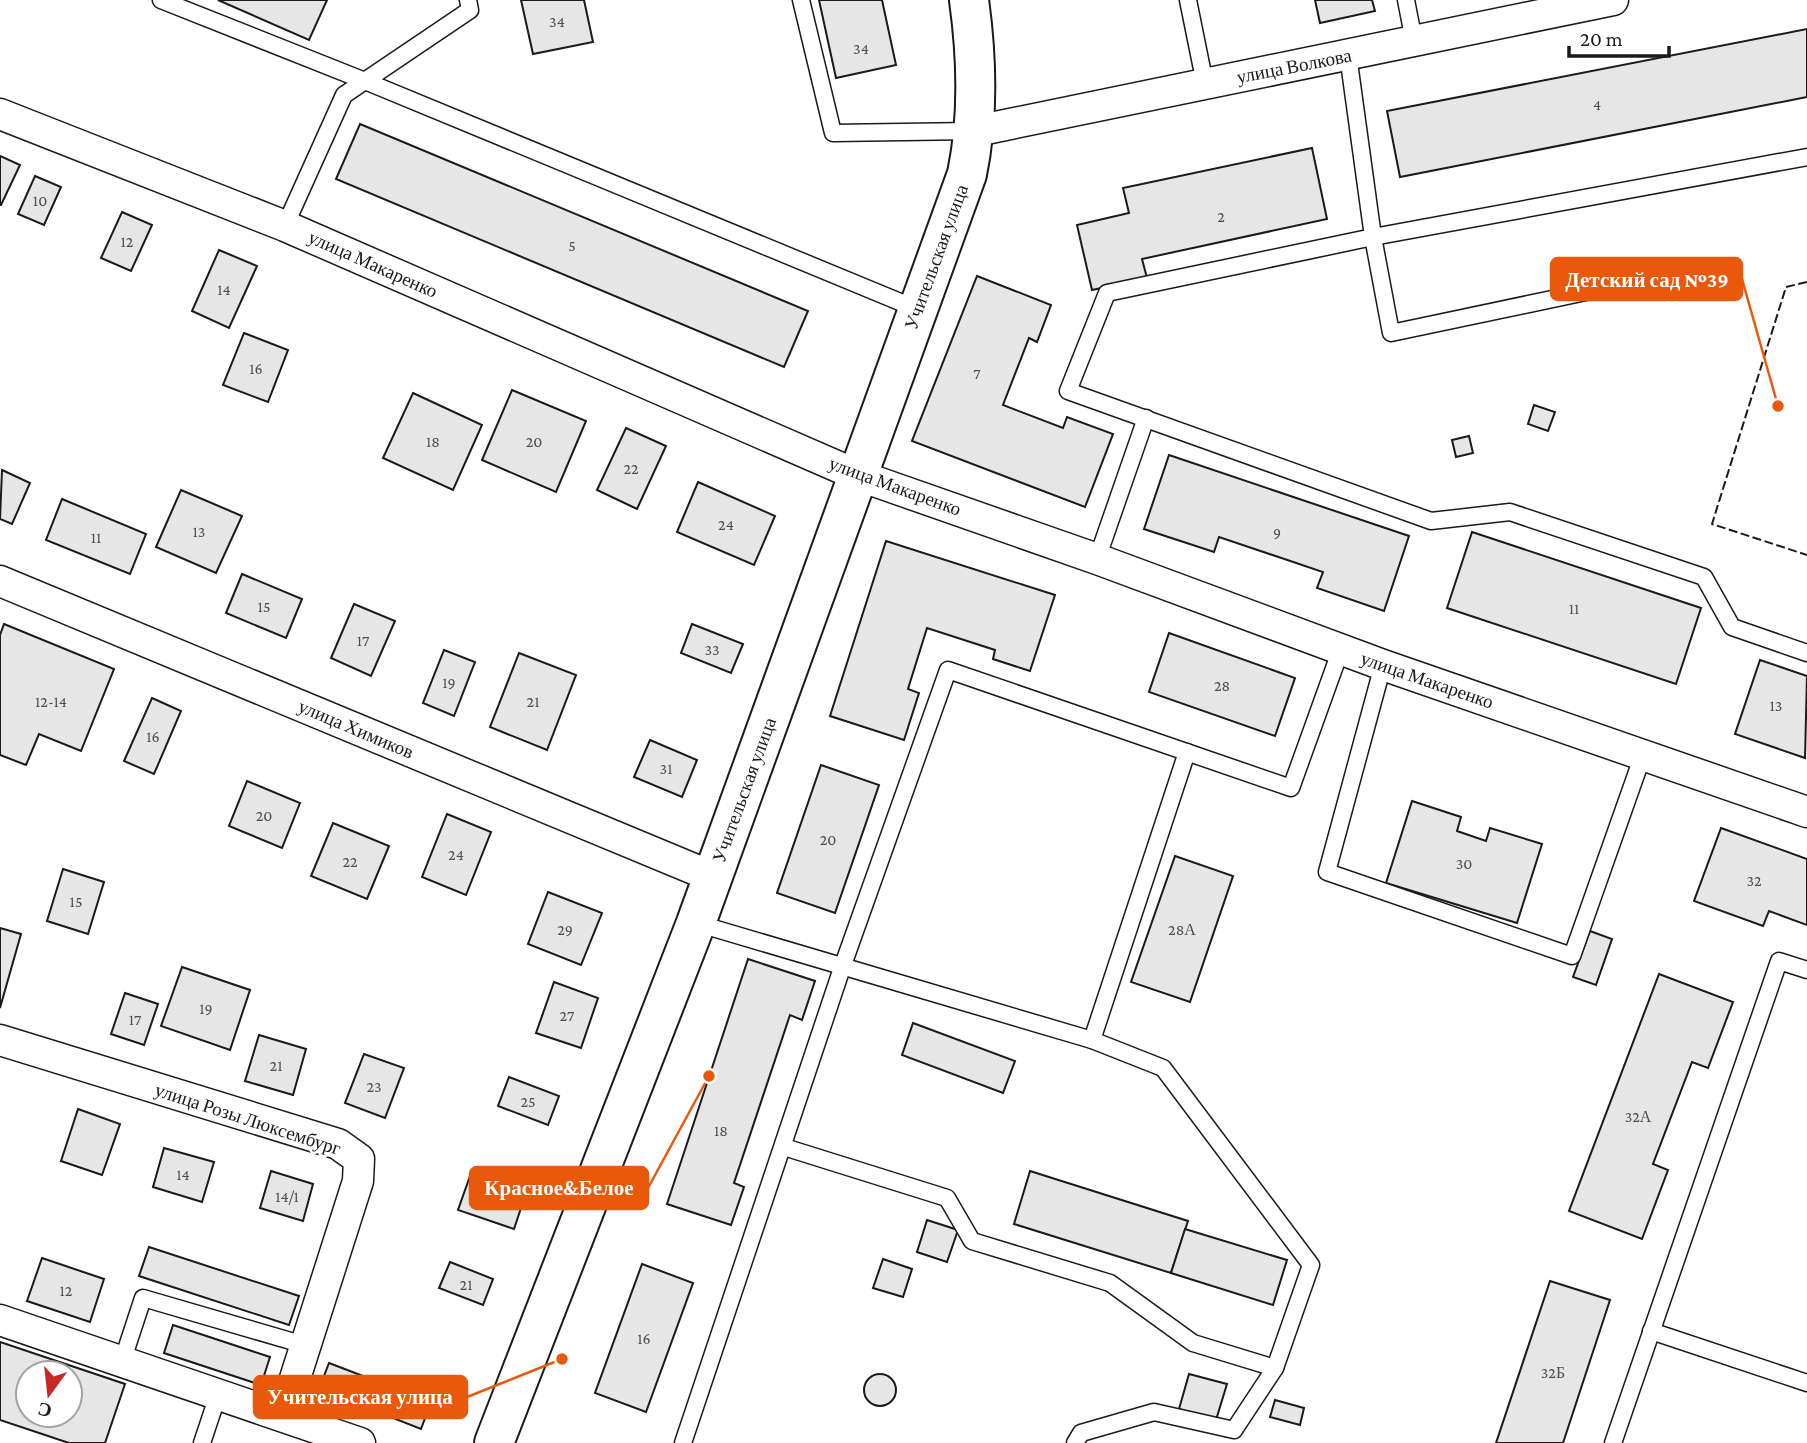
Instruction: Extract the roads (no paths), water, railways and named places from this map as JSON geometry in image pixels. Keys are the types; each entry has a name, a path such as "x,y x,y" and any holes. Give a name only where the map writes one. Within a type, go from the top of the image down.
{"street":[{"name":"Учительская улица","path":"494,1443 696,923 967,174 976,131 976,71 969,0"},
{"name":"улица Волкова","path":"976,131 1613,0"},
{"name":"улица Макаренко","path":"0,114 285,226 857,474 1384,665 1807,812"},
{"name":"улица Химиков","path":"0,581 713,877"},
{"name":"улица Розы Люксембург","path":"0,1040 338,1144 359,1159 358,1181 284,1416"},
{"path":"0,1320 360,1443"}],"lane":[{"path":"161,0 365,81 917,309"},
{"path":"285,226 344,95 470,10 468,0"},
{"path":"801,0 833,132 976,131"},
{"path":"1188,0 1205,84"},
{"path":"1406,0 1414,41"},
{"path":"1348,55 1373,237 1391,333 1600,289"},
{"path":"1807,157 1373,237 1107,293 1068,391 1431,521 1510,512 1704,577 1732,628 1807,653"},
{"path":"1097,559 1146,418"},
{"path":"683,1443 843,965 948,670 1291,788 1341,649"},
{"path":"1384,665 1326,872 1572,956 1643,755"},
{"path":"1091,1040 1187,752"},
{"path":"696,923 1091,1040 1163,1068 1311,1265 1275,1368 1234,1430 1154,1412 1081,1433 1075,1443"},
{"path":"1613,1443 1779,961 1807,970"},
{"path":"784,1147 947,1198 972,1241 1110,1283 1194,1343 1275,1368"},
{"path":"122,1362 142,1298 308,1346"},
{"path":"1651,1331 1807,1383"},
{"path":"202,1443 218,1395"}],"place":[{"name":"Детский сад №39","path":"1778,406"},
{"name":"Красное&Белое","path":"709,1076"},
{"name":"Учительская улица","path":"562,1359"}]}
